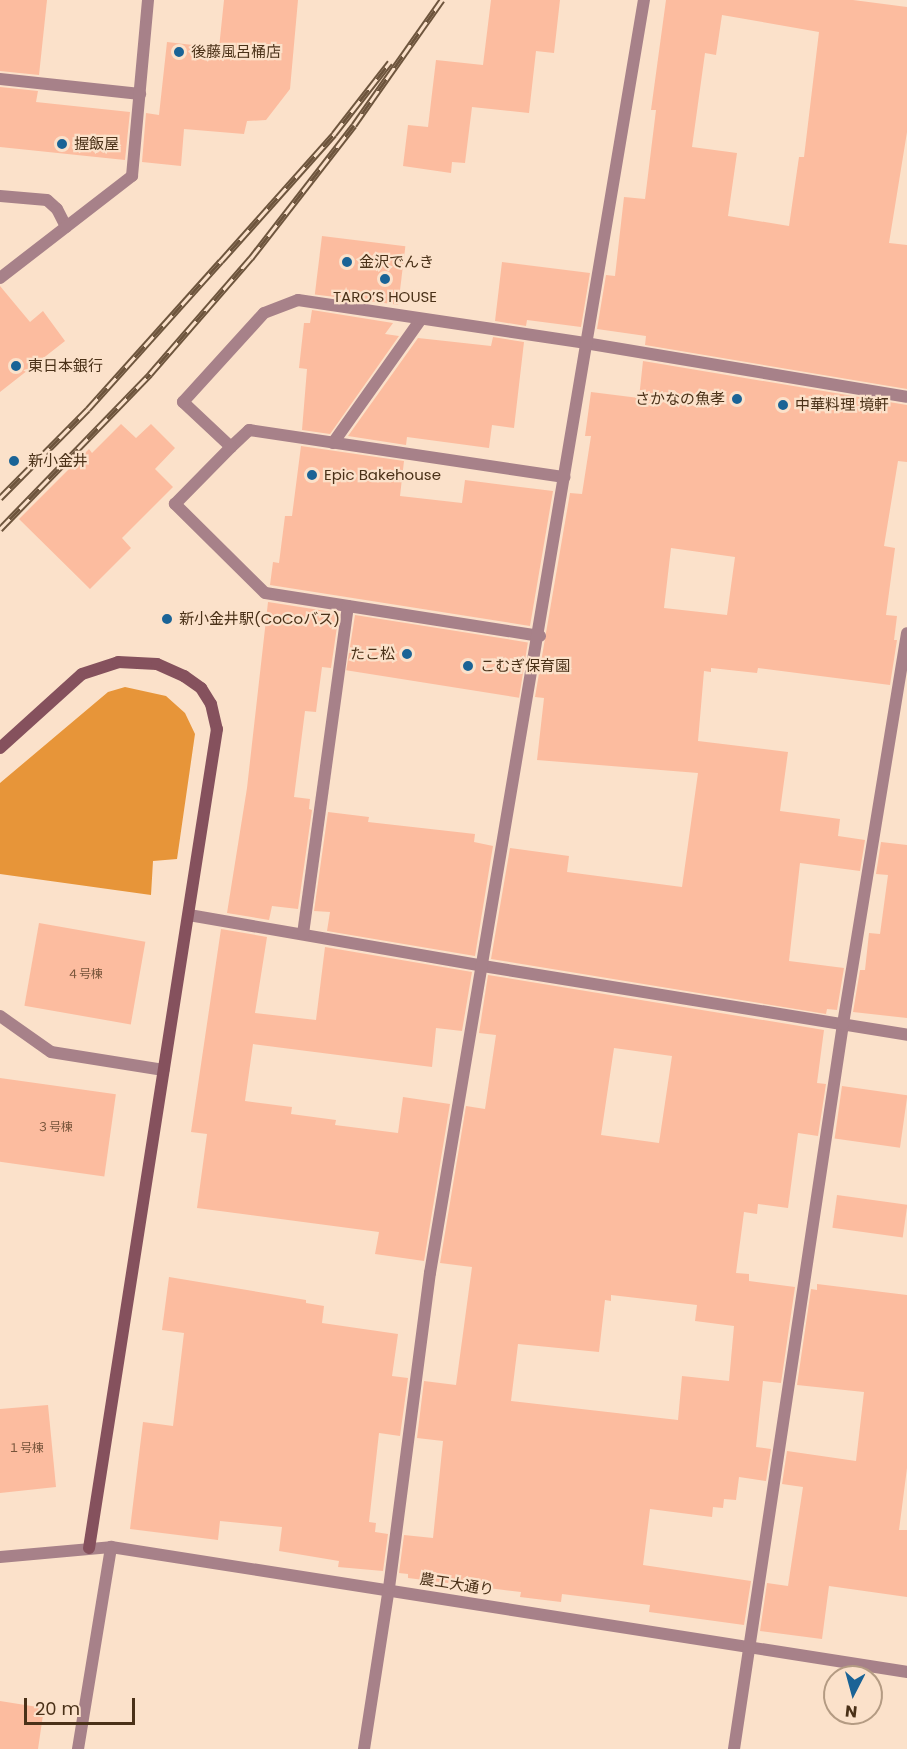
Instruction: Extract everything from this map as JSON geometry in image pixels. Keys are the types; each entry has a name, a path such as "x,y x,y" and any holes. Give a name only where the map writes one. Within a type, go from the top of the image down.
{"street":[{"path":"0,278 132,176 148,0"},
{"path":"364,1749 390,1588 430,1273 540,636 585,343 644,0"},
{"path":"0,79 140,94"},
{"path":"0,196 47,200 57,209 66,227"},
{"path":"231,447 183,402 264,313 298,300 585,343 907,397"},
{"path":"333,443 421,319"},
{"path":"540,636 265,593 174,504 249,430 565,477"},
{"path":"303,934 348,606"},
{"path":"734,1749 843,1024 907,633"},
{"path":"0,748 82,674 118,662 157,664 201,688 211,704 217,729 89,1548"},
{"path":"189,915 483,966 907,1035"},
{"path":"0,1016 51,1052 164,1070"},
{"path":"78,1749 111,1547"},
{"name":"農工大通り","path":"0,1557 111,1547 390,1588 907,1672"}],"shaded area":[{"path":"125,687 166,696 185,713 195,734 177,859 153,861 151,895 0,874 0,783 108,692"}],"building":[{"path":"0,0 47,0 39,75 0,71"},
{"path":"224,0 298,0 290,89 266,120 247,121 244,134 184,129 181,166 142,162 146,113 159,115 167,42 219,48"},
{"path":"491,0 560,0 554,53 536,51 529,113 472,107 465,163 452,162 451,173 403,166 408,125 428,127 436,60 483,65"},
{"path":"666,0 853,0 907,7 907,132 889,243 907,245 907,389 645,345 646,336 597,329 606,275 615,276 624,197 645,199 656,110 651,110","holes":["722,15 819,32 804,157 799,157 789,226 728,216 737,153 692,147 705,53 716,55"]},
{"path":"0,87 38,91 36,102 130,112 125,160 0,147"},
{"path":"322,236 405,246 398,305 315,295"},
{"path":"502,262 590,273 581,327 527,320 526,326 495,321"},
{"name":"東日本銀行","path":"0,286 30,322 43,311 65,341 0,392"},
{"path":"312,310 393,323 385,334 399,336 330,434 302,430 307,369 299,368 304,323 310,323"},
{"path":"493,337 524,342 514,428 492,425 489,448 407,437 406,445 348,436 418,338 491,346"},
{"path":"643,361 907,405 907,462 898,461 884,546 895,548 886,615 897,616 894,640 897,640 890,685 758,668 757,673 711,668 711,672 704,671 698,741 788,752 780,811 840,819 838,836 865,840 860,871 800,863 789,961 844,968 837,1010 827,1009 826,1014 491,959 510,848 569,856 567,872 682,887 698,773 537,760 544,698 535,697 570,493 582,494 591,436 585,436 591,392 639,398","holes":["671,548 735,557 727,615 664,608"]},
{"path":"121,424 136,438 151,424 175,448 155,469 173,487 122,538 131,548 90,589 19,519 89,449 92,453"},
{"path":"301,446 404,461 400,496 462,503 465,480 553,491 530,626 270,585 273,562 279,563 285,516 292,516"},
{"path":"268,602 339,613 331,668 322,667 316,712 305,711 294,797 310,799 309,809 312,810 298,909 272,906 269,920 227,913 247,788"},
{"path":"355,615 528,642 519,698 346,670"},
{"path":"328,812 369,817 368,822 475,834 474,842 493,846 475,956 327,931 330,912 314,911"},
{"path":"881,842 907,845 907,1018 853,1012 860,970 865,970 869,933 880,934 888,875 876,874"},
{"path":"39,923 145,942 131,1024 24,1006"},
{"path":"221,929 267,937 255,1013 316,1020 325,947 472,972 462,1031 436,1028 432,1067 253,1044 245,1101 292,1107 291,1114 336,1120 335,1125 398,1133 403,1097 450,1104 424,1261 375,1254 379,1232 197,1208 207,1134 191,1132"},
{"path":"488,975 824,1030 817,1083 826,1084 818,1136 798,1133 788,1208 758,1204 757,1214 744,1212 736,1273 749,1274 749,1281 795,1287 781,1383 763,1381 756,1447 771,1449 766,1481 739,1477 736,1500 724,1499 723,1508 713,1507 712,1517 650,1509 643,1565 751,1581 744,1625 649,1612 650,1605 562,1594 561,1602 520,1597 521,1592 408,1578 408,1574 399,1573 404,1535 433,1538 443,1441 417,1438 424,1381 456,1385 472,1267 440,1263 466,1106 485,1109 496,1035 479,1033","holes":["614,1048 672,1056 659,1143 601,1135","611,1295 697,1305 695,1321 734,1326 729,1381 682,1376 678,1420 511,1401 518,1344 599,1352 605,1300 611,1301"]},
{"path":"0,1078 116,1094 104,1176 0,1162"},
{"path":"842,1086 907,1095 900,1148 835,1138"},
{"path":"837,1195 907,1205 903,1238 832,1228"},
{"path":"169,1277 306,1300 306,1303 324,1306 322,1323 398,1334 392,1376 408,1378 400,1436 379,1433 369,1522 376,1523 375,1532 388,1534 383,1571 338,1567 339,1561 279,1551 282,1527 220,1521 218,1540 130,1529 143,1422 173,1426 184,1333 162,1330"},
{"path":"817,1284 907,1295 907,1468 899,1530 907,1530 907,1597 829,1586 822,1639 760,1631 767,1583 788,1586 803,1487 782,1484 787,1451 856,1461 864,1392 797,1385 811,1289 817,1290"},
{"path":"48,1405 56,1487 0,1493 0,1409"},
{"path":"0,1701 44,1708 38,1749 0,1749"}],"railway":[{"path":"0,529 150,374 251,258 354,125 442,0"},
{"path":"0,498 88,409 221,261 334,134 390,62"}],"place":[{"name":"後藤風呂桶店","path":"179,52"},
{"name":"握飯屋","path":"62,144"},
{"name":"金沢でんき","path":"347,262"},
{"name":"TARO’S HOUSE","path":"385,279"},
{"name":"東日本銀行","path":"16,366"},
{"name":"さかなの魚孝","path":"737,399"},
{"name":"中華料理 境軒","path":"783,405"},
{"name":"新小金井","path":"14,461"},
{"name":"Epic Bakehouse","path":"312,475"},
{"name":"新小金井駅(CoCoバス)","path":"167,619"},
{"name":"たこ松","path":"407,654"},
{"name":"こむぎ保育園","path":"468,666"}]}
